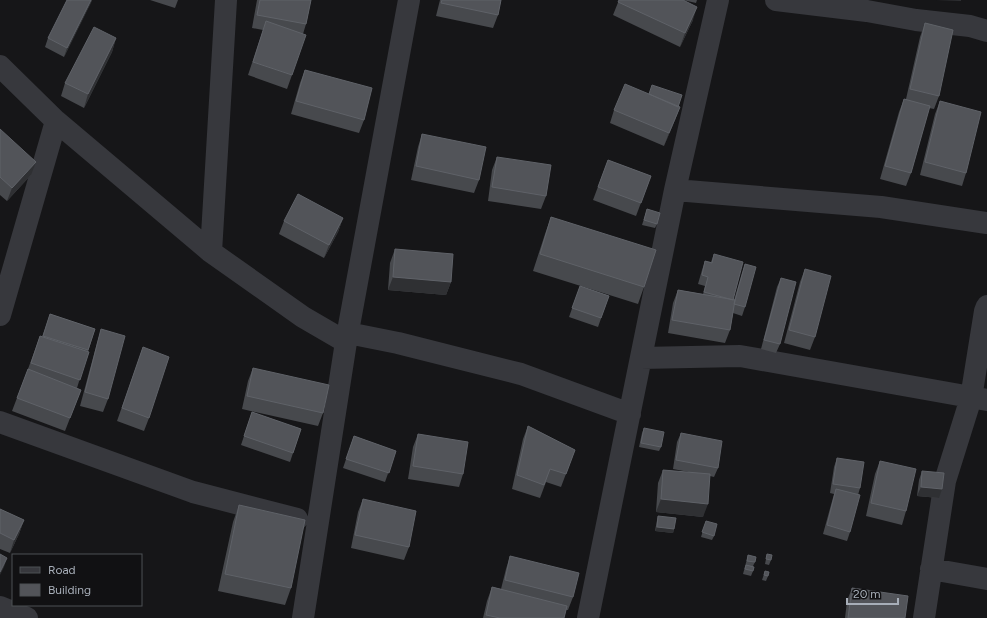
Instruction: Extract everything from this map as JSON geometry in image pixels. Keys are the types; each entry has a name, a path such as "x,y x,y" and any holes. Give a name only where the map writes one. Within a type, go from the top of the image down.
{"street":[{"path":"211,252 226,0"},
{"path":"303,618 347,337 409,0"},
{"path":"588,618 675,190 718,0"},
{"path":"776,0 867,11 916,20 970,26 987,31"},
{"path":"0,66 56,121 211,252 303,317 347,337 398,343 521,374 630,414"},
{"path":"0,315 56,121"},
{"path":"675,190 881,207 987,223"},
{"path":"924,618 945,481 979,399 985,311 987,306"},
{"path":"641,358 740,356 979,399"},
{"path":"0,422 193,492 317,525"},
{"path":"931,569 987,579"},
{"path":"0,607 27,618"}],"building":[{"path":"67,0 91,0 67,48 48,38"},
{"path":"260,0 311,0 306,24 257,15"},
{"path":"442,0 501,0 498,15 441,3"},
{"path":"619,0 683,0 697,7 685,33 618,2"},
{"path":"266,21 306,35 292,75 253,62"},
{"path":"925,23 953,30 939,96 910,89"},
{"path":"94,27 116,38 88,94 65,83"},
{"path":"305,70 372,88 364,120 296,101"},
{"path":"625,84 680,107 669,133 614,110"},
{"path":"652,85 682,95 678,107 649,94"},
{"path":"904,99 930,106 911,173 885,166"},
{"path":"940,101 981,112 966,173 925,162"},
{"path":"0,129 36,162 12,188 0,177"},
{"path":"422,134 486,147 479,180 416,166"},
{"path":"497,157 551,165 546,196 492,187"},
{"path":"608,160 651,176 641,203 598,187"},
{"path":"298,194 343,218 329,245 284,221"},
{"path":"647,209 660,213 657,224 644,220"},
{"path":"551,217 656,250 644,287 540,254"},
{"path":"395,249 453,254 451,282 393,277"},
{"path":"714,254 743,262 733,300 704,292 708,277 702,275 705,261 712,263"},
{"path":"745,264 756,267 745,307 734,304"},
{"path":"805,269 831,276 815,337 789,330"},
{"path":"781,278 796,282 780,344 764,340"},
{"path":"580,286 609,296 601,318 572,308"},
{"path":"678,290 735,300 730,330 672,320"},
{"path":"50,314 95,329 88,350 43,336"},
{"path":"101,329 125,336 108,399 85,392"},
{"path":"40,336 89,352 80,380 31,363"},
{"path":"143,347 169,357 149,418 122,408"},
{"path":"253,368 329,385 323,413 247,396"},
{"path":"28,369 81,390 70,418 17,398"},
{"path":"252,412 301,429 293,453 244,436"},
{"path":"528,426 575,450 566,474 550,469 544,485 517,475"},
{"path":"644,428 664,432 661,447 641,443"},
{"path":"681,433 722,441 718,468 676,460"},
{"path":"418,434 468,442 463,474 413,466"},
{"path":"354,436 396,451 389,473 346,459"},
{"path":"837,458 864,462 860,488 833,484"},
{"path":"880,461 916,469 906,511 871,503"},
{"path":"663,470 710,474 708,504 661,499"},
{"path":"922,471 944,473 942,489 921,487"},
{"path":"836,489 860,495 850,532 827,525"},
{"path":"363,499 416,511 409,547 355,535"},
{"path":"239,505 305,520 291,588 225,574"},
{"path":"0,509 24,520 14,540 0,533"},
{"path":"658,516 676,518 674,529 657,527"},
{"path":"706,521 717,524 714,536 702,532"},
{"path":"0,554 7,558 0,572"},
{"path":"767,554 772,555 771,560 766,559"},
{"path":"748,555 756,557 755,562 747,561"},
{"path":"510,556 579,573 573,597 505,580"},
{"path":"746,565 754,567 753,571 745,569"},
{"path":"765,571 769,572 768,576 764,575"},
{"path":"492,587 567,606 564,618 500,618 486,615"},
{"path":"852,588 908,596 905,618 848,618"}]}
